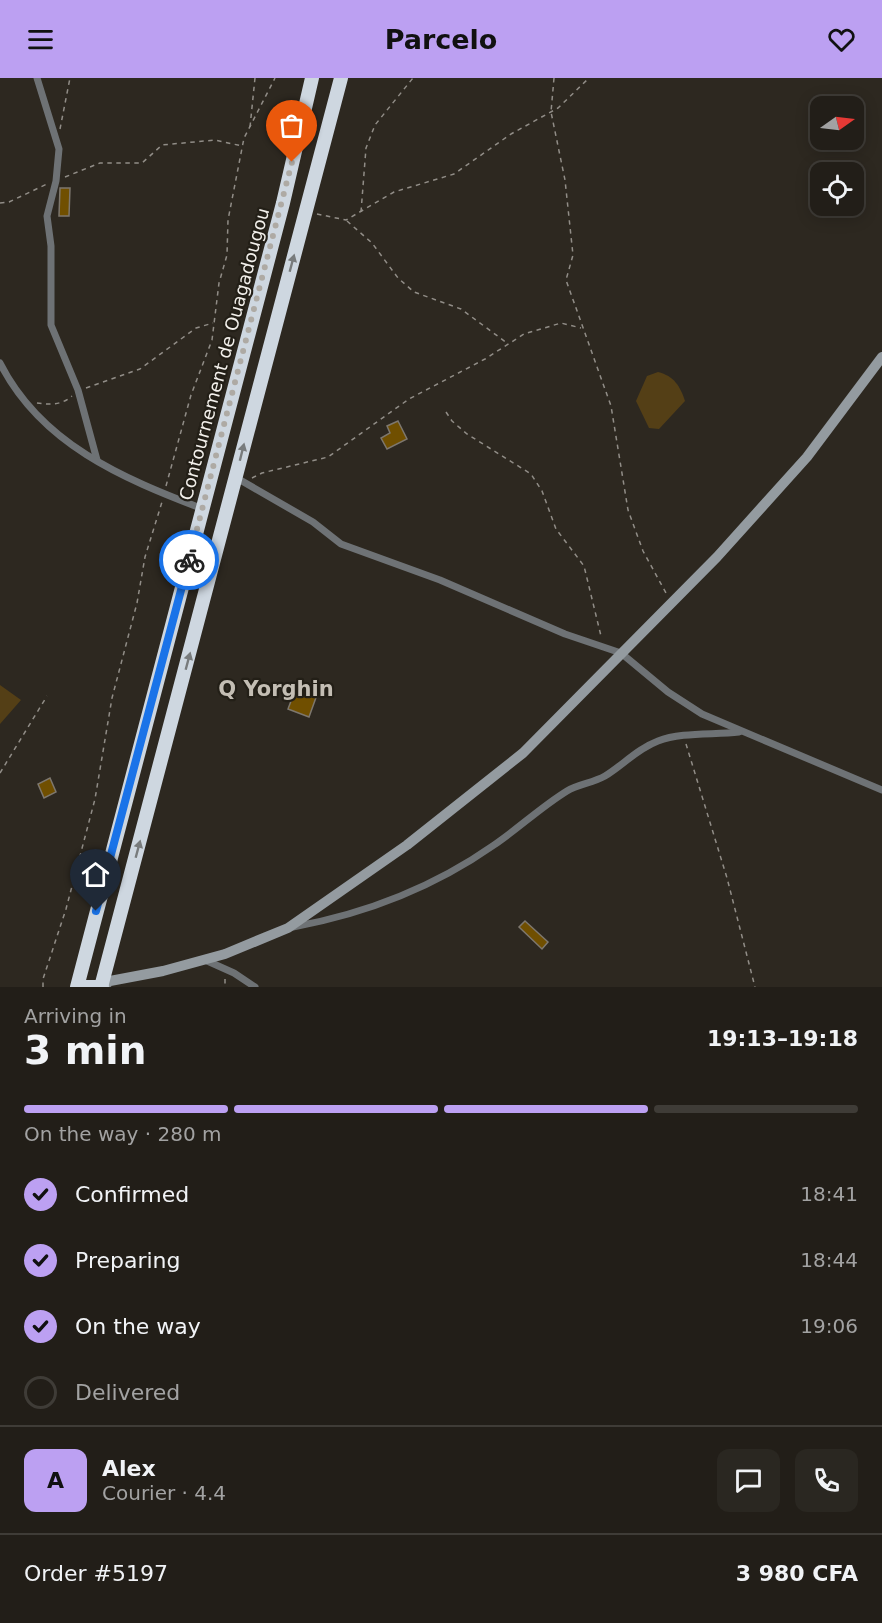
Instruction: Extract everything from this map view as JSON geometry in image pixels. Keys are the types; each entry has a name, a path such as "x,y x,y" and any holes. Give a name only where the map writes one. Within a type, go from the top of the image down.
{"highway":[{"name":"Contournement de Ouagadougou","path":"77,987 283,203 312,78"},
{"path":"77,987 101,987 240,480 341,78"},
{"path":"283,203 306,212"}],"main road":[{"path":"101,987 111,981 205,960 288,928 408,845 523,753 717,557 807,457 882,358"}],"street":[{"path":"37,78 58,138 56,181 46,216 53,277 51,325 78,390 97,460"},
{"path":"0,363 24,401 40,421 59,437 132,481 202,508"},
{"path":"240,480 313,522 341,544 440,580 564,634 621,653 668,692 702,714 740,732 794,751 882,790"},
{"path":"288,928 322,922 389,901 428,884 495,845 531,815 570,789 604,776 635,753 659,741 740,732"},
{"path":"205,960 234,973 255,987"}],"path":[{"path":"58,138 70,78"},
{"path":"250,128 255,78"},
{"path":"44,987 43,979 66,909 95,799 112,698 137,603 145,557 191,395 212,340 219,283 227,255 228,220 243,146 275,78"},
{"path":"360,212 366,148 375,125 413,78"},
{"path":"554,78 551,112 565,180 573,255 566,280 611,406 628,510 643,551 671,603"},
{"path":"346,220 394,192 453,174 511,134 551,112 570,98 589,78"},
{"path":"0,203 9,202 100,163 142,164 162,145 215,140 243,146"},
{"path":"306,212 346,220 372,243 398,278 414,292 461,309 508,343"},
{"path":"24,401 50,405 66,401 78,390 140,369 196,328 214,322"},
{"path":"240,480 328,458 409,399 485,359 524,334 561,323 582,328"},
{"path":"446,412 467,434 531,474 542,491 556,529 584,566 606,648"},
{"path":"0,773 47,696"},
{"path":"684,737 728,878 755,987"}],"shaded area":[{"path":"658,372 676,382 685,401 659,429 649,428 636,401 647,376"},
{"path":"0,685 21,700 0,724"}],"building":[{"path":"60,188 70,188 69,216 59,216"},
{"path":"398,421 407,439 387,449 381,438 390,433 387,426"},
{"path":"297,685 318,692 309,717 288,709"},
{"path":"50,778 56,792 44,798 38,784"},
{"path":"525,921 548,942 542,949 519,927"}],"way so far":[{"path":"189,560 292,162"}],"district":[{"name":"Q Yorghin","path":"276,689"}],"route":[{"path":"96,911 189,560"}]}
